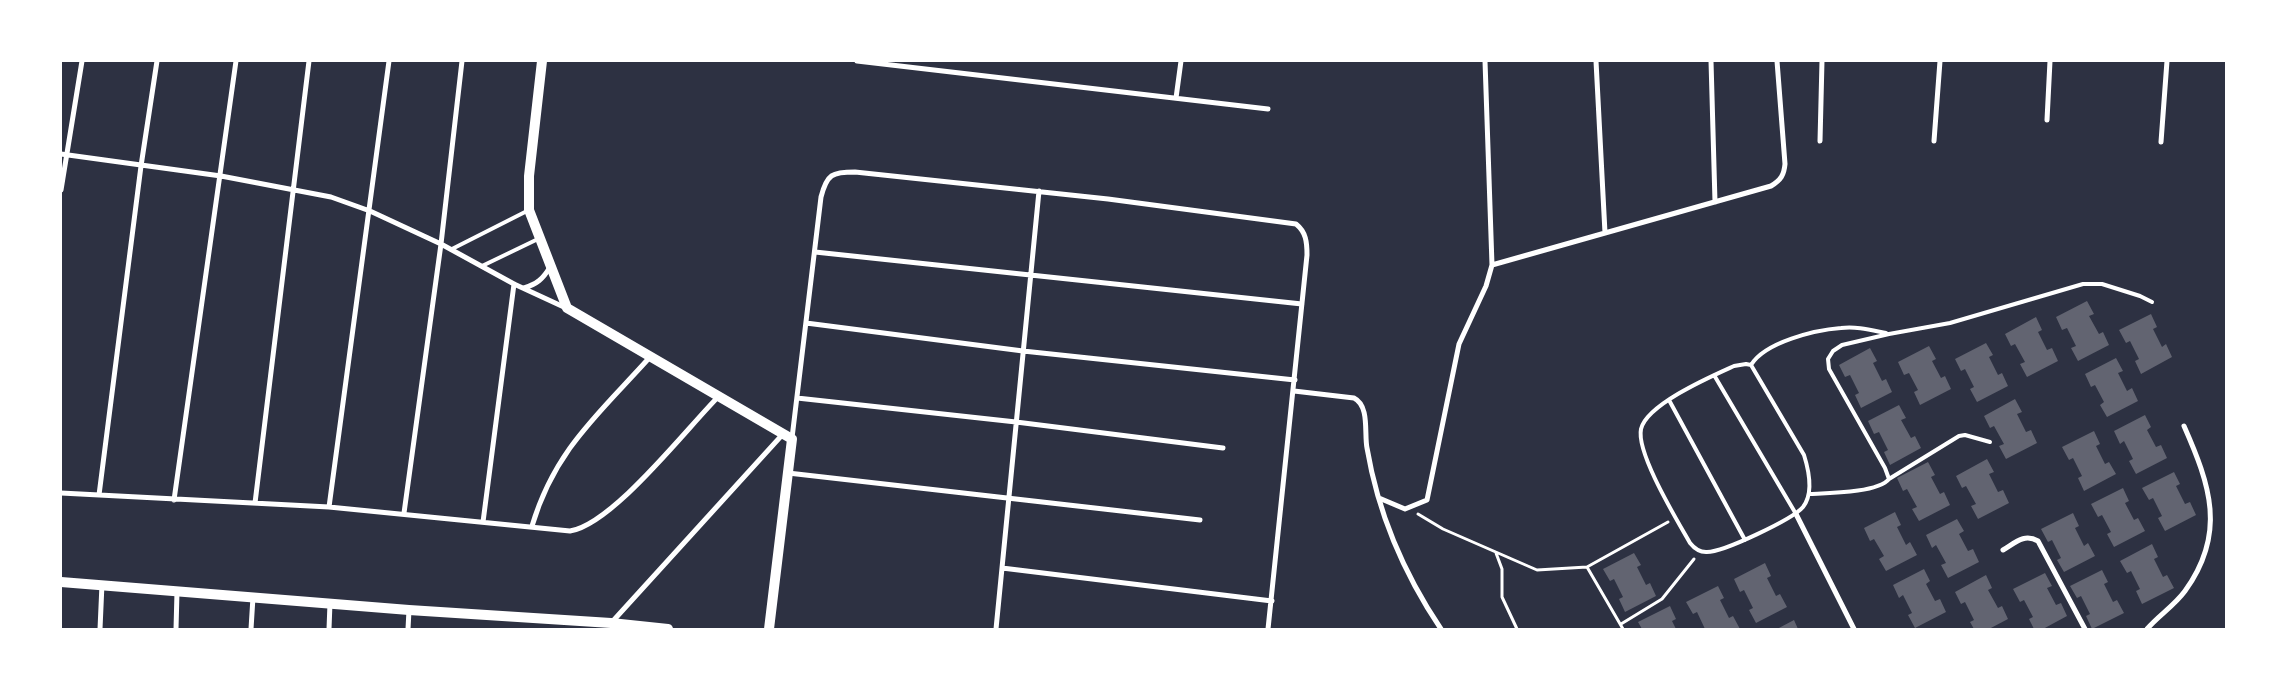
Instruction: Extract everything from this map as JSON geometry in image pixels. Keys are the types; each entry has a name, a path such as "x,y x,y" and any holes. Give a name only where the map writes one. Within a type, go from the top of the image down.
{"main road":[{"path":"542,61 530,176 529,210 567,308 788,437 788,473 770,629"},
{"path":"61,582 661,628"}],"street":[{"path":"61,190 64,154 82,61"},
{"path":"99,495 141,166 157,61"},
{"path":"174,500 236,61"},
{"path":"255,503 309,61"},
{"path":"329,507 389,61"},
{"path":"404,513 441,244 462,61"},
{"path":"857,61 1268,109"},
{"path":"1176,98 1181,61"},
{"path":"1379,498 1392,505 1409,509 1427,500 1459,344 1486,286 1492,265 1485,61"},
{"path":"1596,61 1605,233"},
{"path":"1711,61 1716,202"},
{"path":"1492,265 1771,186 1780,181 1784,174 1785,164 1776,61"},
{"path":"1820,141 1822,61"},
{"path":"1934,141 1940,61"},
{"path":"2047,120 2050,61"},
{"path":"2162,142 2167,61"},
{"path":"64,154 221,176 331,197 370,211 452,249 514,284 567,308"},
{"path":"611,623 788,437 797,398 821,197 828,178 840,172 855,172 1039,191 1296,224 1302,229 1307,243 1302,304 1268,629"},
{"path":"996,629 1039,191"},
{"path":"815,252 1302,304"},
{"path":"524,288 539,281 550,267"},
{"path":"483,522 514,284"},
{"path":"806,324 1023,351 1295,380"},
{"path":"532,526 541,498 567,449 593,417 650,357"},
{"path":"1294,391 1354,398 1360,401 1363,411 1366,447 1379,498 1396,548 1441,629"},
{"path":"61,493 329,507 570,531 579,529 596,520 637,484 719,396"},
{"path":"797,398 1016,422 1222,448"},
{"path":"2147,629 2186,590 2201,562 2210,525 2210,501 2206,484 2184,426"},
{"path":"788,473 1200,520"},
{"path":"1796,514 1854,629"},
{"path":"2003,550 2024,537 2038,541 2084,629"},
{"path":"1002,568 1272,601"},
{"path":"100,629 102,584"},
{"path":"176,629 177,590"},
{"path":"251,629 252,596"},
{"path":"329,629 330,603"},
{"path":"408,629 409,610"}],"lane":[{"path":"452,249 529,210"},
{"path":"482,266 540,239"},
{"path":"1889,479 1885,468 1831,375 1827,362 1833,352 1842,346 1888,334 1950,323 2060,289 2089,283 2120,289 2152,302"},
{"path":"1751,365 1756,357 1772,346 1816,332 1841,328 1865,328 1888,334"},
{"path":"1751,365 1804,455 1808,468 1809,494 1804,506 1796,514 1745,540 1715,551 1700,551 1690,543 1646,458 1641,441 1641,428 1646,419 1669,400 1734,366 1751,365"},
{"path":"1714,375 1796,514"},
{"path":"1669,400 1745,540"},
{"path":"1809,494 1866,489 1888,482 1889,479 1959,436 1965,435 1990,442"}],"path":[{"path":"1409,509 1443,529 1536,570 1586,566 1676,518"},
{"path":"1621,624 1662,599 1700,551"},
{"path":"1496,552 1502,569 1502,596 1517,629"},
{"path":"1586,566 1623,629"}],"building":[{"path":"2087,301 2094,314 2089,316 2099,334 2103,332 2109,345 2078,361 2071,348 2076,346 2067,328 2062,330 2056,317"},
{"path":"2151,314 2157,327 2153,329 2162,347 2166,344 2172,357 2141,374 2135,361 2139,359 2130,341 2126,343 2119,330"},
{"path":"2036,317 2042,330 2038,332 2047,350 2052,348 2058,361 2027,377 2020,364 2025,362 2015,344 2011,346 2005,334"},
{"path":"1986,343 1993,355 1989,357 1998,375 2002,373 2008,386 1977,402 1970,389 1974,387 1965,369 1961,371 1955,359"},
{"path":"1929,346 1936,359 1932,361 1941,378 1945,376 1951,389 1920,405 1914,392 1918,390 1909,373 1904,375 1898,362"},
{"path":"1870,348 1877,361 1873,363 1882,381 1886,379 1892,392 1861,408 1855,395 1859,393 1850,375 1845,377 1839,365"},
{"path":"2116,358 2123,371 2118,373 2127,391 2132,388 2138,401 2107,417 2100,405 2104,402 2095,385 2091,387 2085,374"},
{"path":"2015,399 2022,412 2017,414 2026,432 2031,430 2037,443 2006,459 1999,446 2004,444 1994,426 1990,428 1984,416"},
{"path":"1899,405 1906,418 1901,420 1911,438 1915,436 1921,448 1890,465 1884,452 1888,450 1879,432 1874,434 1868,421"},
{"path":"2145,415 2151,427 2147,430 2156,447 2161,445 2167,458 2136,474 2129,461 2133,459 2124,441 2120,444 2114,431"},
{"path":"2094,431 2100,444 2096,446 2105,464 2109,462 2116,474 2084,491 2078,478 2082,476 2073,458 2069,460 2062,447"},
{"path":"1987,459 1994,472 1989,474 1998,492 2003,490 2009,503 1978,519 1971,506 1976,504 1966,486 1962,488 1956,476"},
{"path":"1928,462 1935,475 1931,477 1940,494 1944,492 1950,505 1919,521 1912,509 1917,507 1907,489 1903,491 1897,478"},
{"path":"2174,472 2180,484 2176,486 2185,504 2190,502 2196,515 2165,531 2158,518 2162,516 2153,498 2149,500 2142,488"},
{"path":"2123,488 2129,501 2125,503 2134,520 2138,518 2145,531 2114,547 2107,534 2111,532 2102,515 2098,517 2091,504"},
{"path":"1895,512 1901,525 1897,527 1906,545 1910,542 1917,555 1886,571 1879,559 1884,556 1874,539 1870,541 1864,528"},
{"path":"2073,513 2079,526 2075,528 2084,546 2088,543 2095,556 2064,572 2057,560 2061,558 2052,540 2048,542 2041,529"},
{"path":"1957,519 1964,531 1959,534 1968,551 1973,549 1979,562 1948,578 1941,565 1946,563 1936,545 1932,548 1926,535"},
{"path":"2152,544 2158,557 2154,559 2163,577 2167,575 2174,588 2142,604 2136,591 2140,589 2131,571 2127,573 2120,561"},
{"path":"1634,553 1641,565 1637,567 1646,585 1650,583 1656,596 1625,612 1619,599 1623,597 1614,579 1610,581 1603,569"},
{"path":"1765,563 1771,576 1767,578 1776,596 1780,594 1787,607 1756,623 1749,610 1753,608 1744,590 1740,592 1734,579"},
{"path":"1924,569 1930,581 1926,584 1935,601 1940,599 1946,612 1915,628 1908,615 1912,613 1903,595 1899,598 1893,585"},
{"path":"2102,570 2108,582 2104,584 2113,602 2117,600 2124,613 2092,629 2086,616 2090,614 2081,596 2077,598 2070,586"},
{"path":"2045,573 2052,586 2047,588 2056,605 2061,603 2067,616 2043,629 2034,629 2029,619 2033,617 2024,600 2020,602 2013,589"},
{"path":"1986,575 1992,588 1988,590 1998,608 2002,606 2008,619 1989,629 1974,629 1970,622 1974,620 1965,602 1961,604 1955,592"},
{"path":"1718,586 1724,598 1720,600 1729,618 1733,616 1740,629 1705,629 1697,612 1693,614 1686,602"},
{"path":"1670,606 1676,619 1672,621 1676,629 1642,629 1638,622"},
{"path":"1794,620 1798,629 1777,629"}]}
